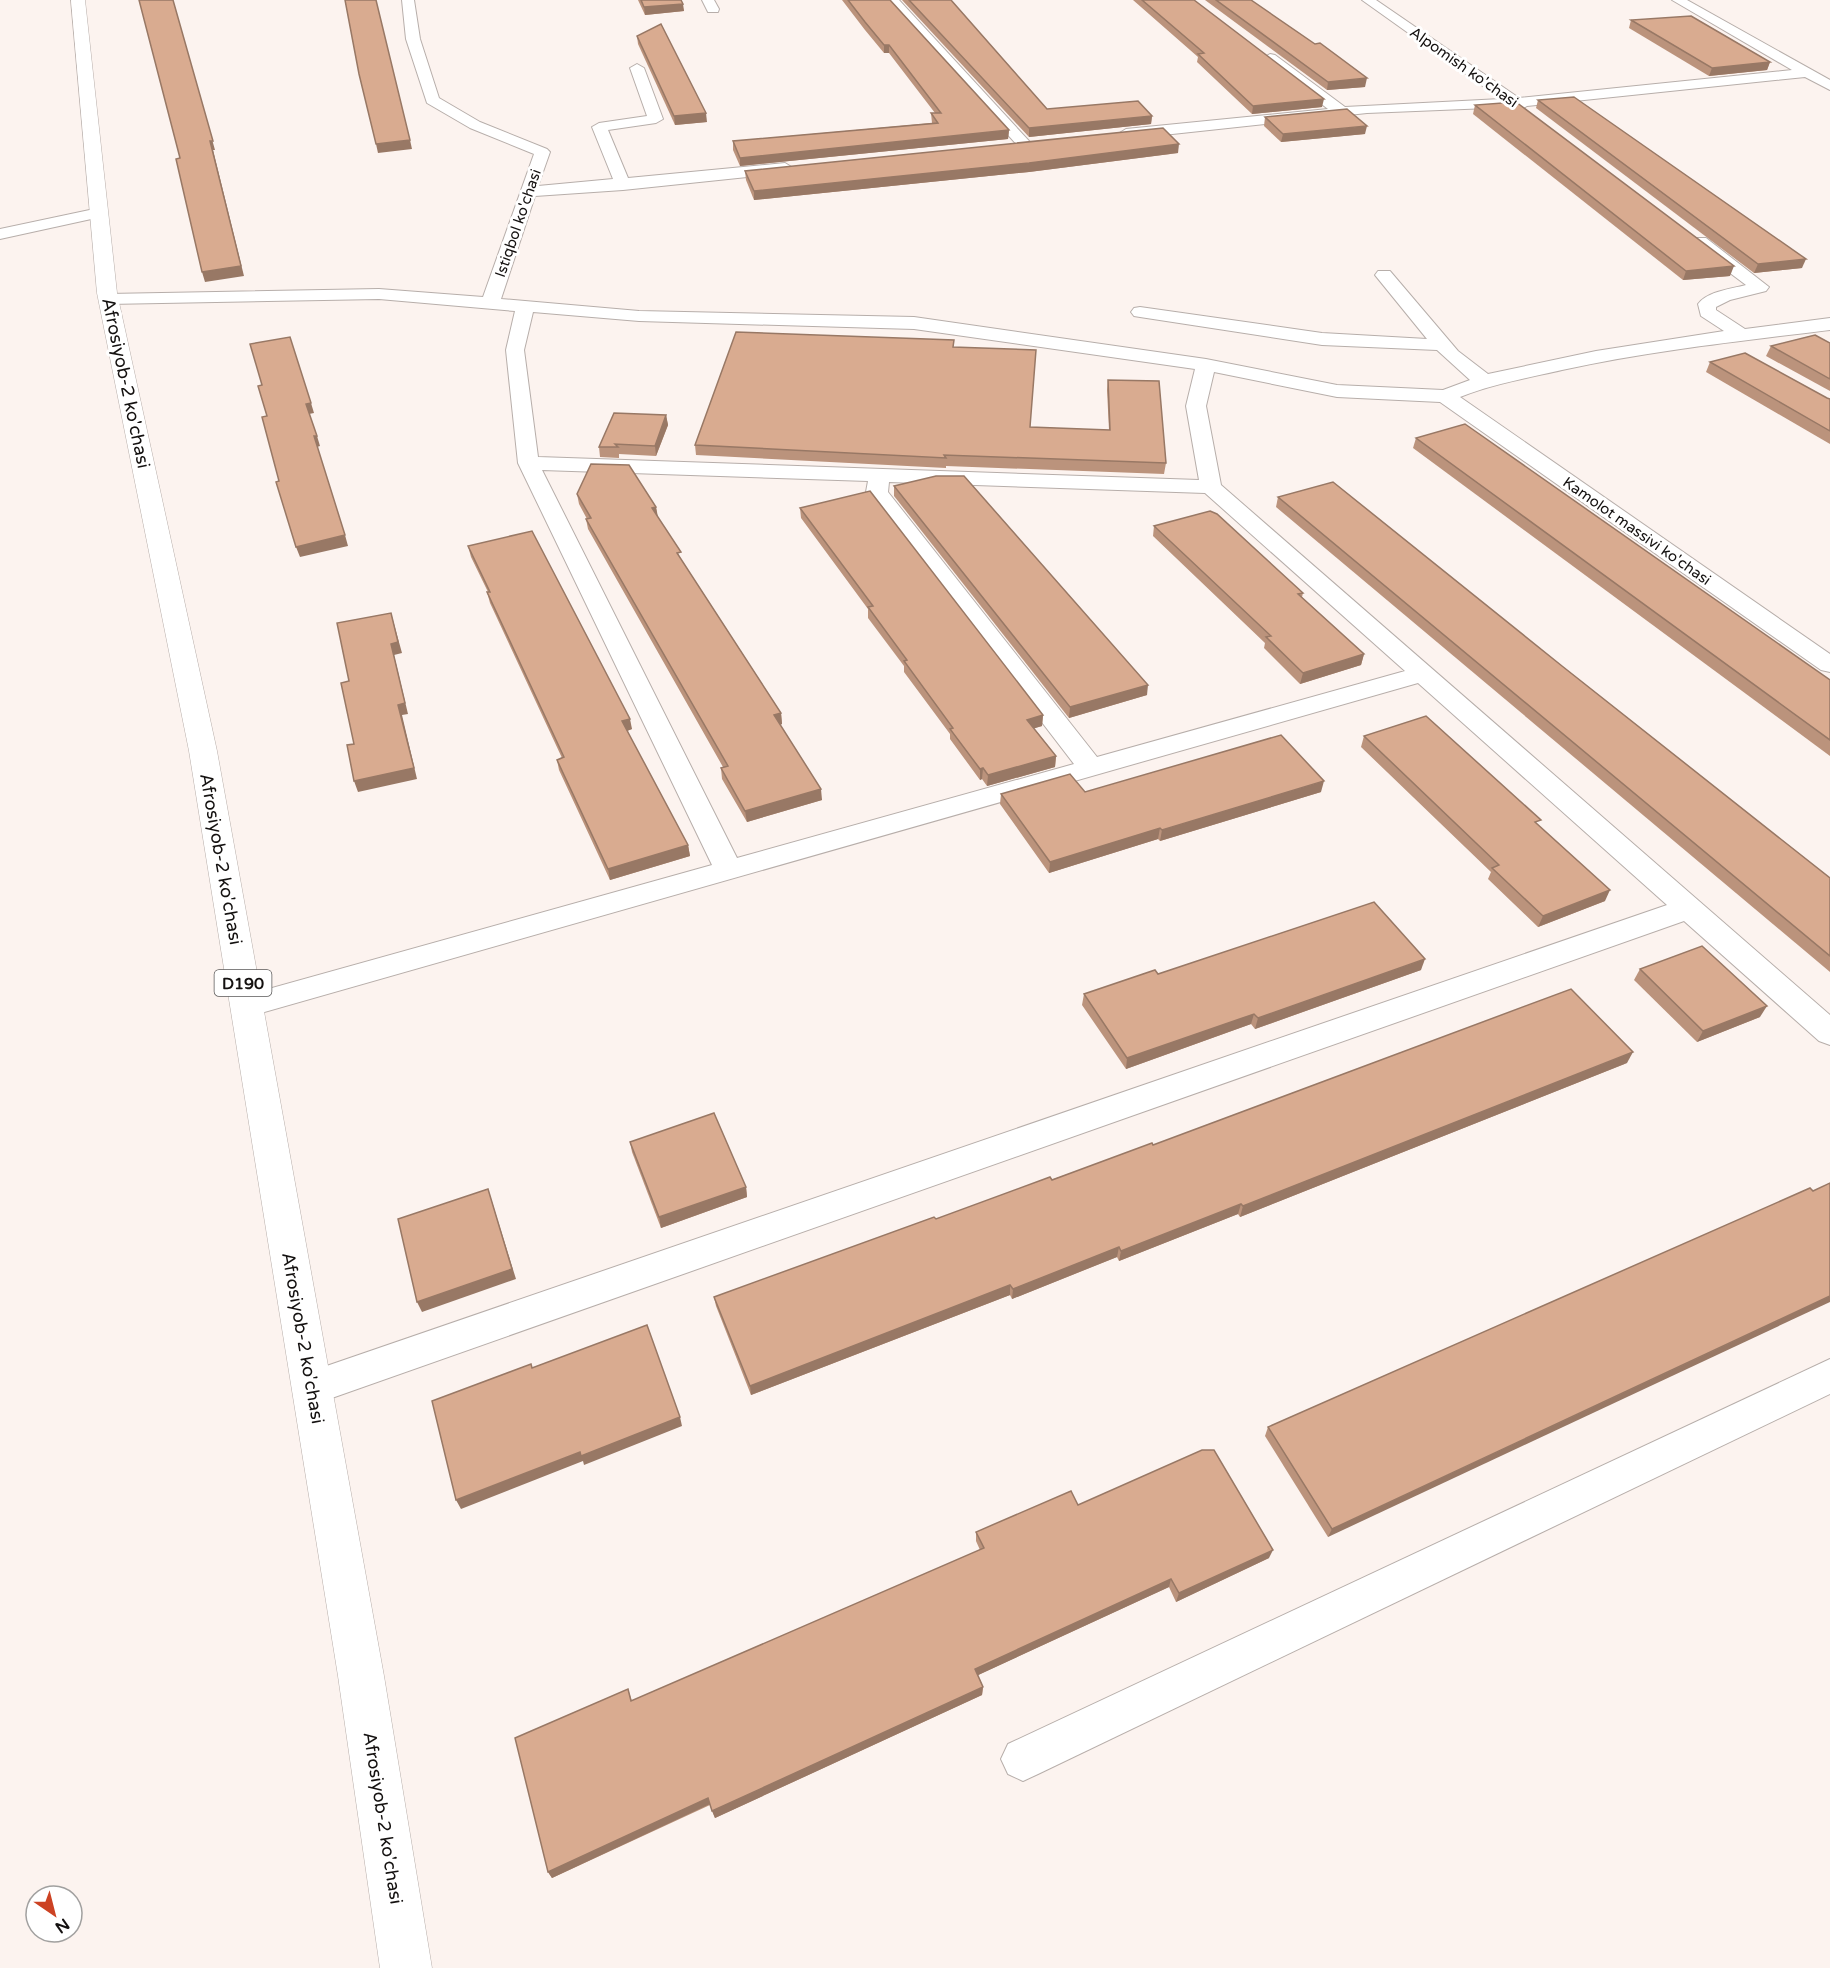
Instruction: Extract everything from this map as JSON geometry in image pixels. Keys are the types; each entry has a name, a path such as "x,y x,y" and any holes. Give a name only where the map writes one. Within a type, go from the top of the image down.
{"main road":[{"name":"Afrosiyob-2 ko'chasi","path":"78,0 108,299 203,751 361,1676 406,1968"}],"street":[{"name":"Istiqbol ko'chasi","path":"408,0 413,39 432,100 475,125 542,152 490,304"},
{"path":"892,0 1030,143 1000,146"},
{"name":"Alpomish ko'chasi","path":"1368,0 1534,117"},
{"path":"1678,0 1830,86"},
{"path":"1258,49 1341,111"},
{"path":"624,185 599,127 656,119 637,68"},
{"path":"1106,136 1341,111 1516,103 1808,73"},
{"path":"528,192 624,185 800,167"},
{"path":"0,234 99,213"},
{"path":"1685,230 1760,287 1724,296 1707,304 1707,312 1746,355"},
{"path":"1384,275 1447,350 1484,381"},
{"path":"108,299 379,294 639,316 914,323 1206,365 1337,391 1444,396 1484,381 1727,332 1830,324"},
{"path":"525,307 515,350 528,463 729,870"},
{"path":"1140,312 1322,339 1447,350"},
{"path":"1206,365 1196,406 1211,487 1830,1033"},
{"name":"Kamolot massivi ko'chasi","path":"1444,396 1830,665"},
{"path":"528,463 1211,487"},
{"path":"879,475 877,492 1091,768"},
{"path":"247,1006 1423,674"},
{"path":"312,1388 1689,908"},
{"path":"1023,1759 1830,1376"}],"building":[{"path":"139,0 173,0 213,141 210,141 241,266 202,272 176,159 180,158"},
{"path":"345,0 376,0 410,140 376,144 359,74"},
{"path":"641,0 681,0 683,4 644,7"},
{"path":"848,0 890,0 1009,130 740,158 733,141 938,123 931,113 941,113 889,45 884,45"},
{"path":"909,0 951,0 1047,109 1138,101 1152,116 1029,128"},
{"path":"1142,0 1194,0 1324,99 1253,106 1198,54 1204,53"},
{"path":"1216,0 1251,0 1315,44 1320,43 1367,78 1328,82"},
{"path":"1691,16 1770,62 1712,68 1631,20"},
{"path":"661,24 706,113 674,116 637,36"},
{"path":"1574,97 1806,259 1758,264 1538,100"},
{"path":"1516,102 1734,266 1686,271 1475,105"},
{"path":"1347,109 1367,126 1283,134 1265,117"},
{"path":"1163,128 1179,144 1029,163 754,191 745,171"},
{"path":"736,332 954,340 953,347 1036,350 1030,427 1110,430 1108,380 1159,381 1166,463 944,455 946,458 695,445"},
{"path":"1815,335 1830,343 1830,379 1771,346"},
{"path":"290,337 311,403 306,404 317,436 314,436 345,535 296,547 276,482 279,481 262,417 267,416 258,386 262,385 250,344"},
{"path":"1745,353 1830,399 1830,431 1710,362"},
{"path":"614,413 666,415 655,446 615,444 618,447 599,447"},
{"path":"1465,424 1830,680 1830,740 1416,438"},
{"path":"591,464 629,465 656,507 652,508 681,552 677,553 781,713 774,715 821,789 745,811 721,768 728,766 586,519 591,518 577,494"},
{"path":"936,476 964,476 1148,685 1070,707 894,486"},
{"path":"1333,482 1830,878 1830,956 1278,497"},
{"path":"870,491 1043,715 1027,720 1056,756 988,775 983,768 980,769 904,661 907,660 868,607 873,606 800,508"},
{"path":"1210,511 1217,514 1303,593 1298,594 1364,654 1303,673 1266,637 1271,636 1154,526"},
{"path":"532,531 630,719 622,721 688,845 608,869 557,760 564,757 468,546"},
{"path":"391,613 398,642 391,644 405,703 398,705 414,768 354,781 347,745 354,744 341,683 349,681 337,623"},
{"path":"1426,716 1541,820 1535,822 1610,890 1543,916 1492,868 1499,865 1364,736"},
{"path":"1281,735 1324,781 1050,862 1001,794 1070,774 1085,792"},
{"path":"1374,902 1425,959 1258,1018 1254,1014 1127,1058 1084,994 1155,970 1158,974"},
{"path":"1702,946 1767,1006 1703,1031 1640,969"},
{"path":"1571,989 1633,1052 1243,1206 1241,1204 1121,1251 1119,1247 1013,1289 1010,1285 750,1386 714,1297 934,1217 936,1219 1050,1177 1052,1180 1152,1143 1153,1145"},
{"path":"714,1113 746,1187 659,1217 630,1142"},
{"path":"1830,1183 1830,1296 1332,1529 1268,1427 1810,1188 1813,1191"},
{"path":"488,1189 512,1269 417,1302 398,1219"},
{"path":"647,1325 680,1417 581,1456 580,1452 456,1500 432,1401 531,1364 532,1368"},
{"path":"1202,1450 1214,1450 1273,1550 1179,1593 1171,1579 975,1669 983,1687 712,1811 708,1798 548,1872 515,1738 628,1689 631,1701 984,1548 976,1532 1071,1491 1078,1505"}]}
